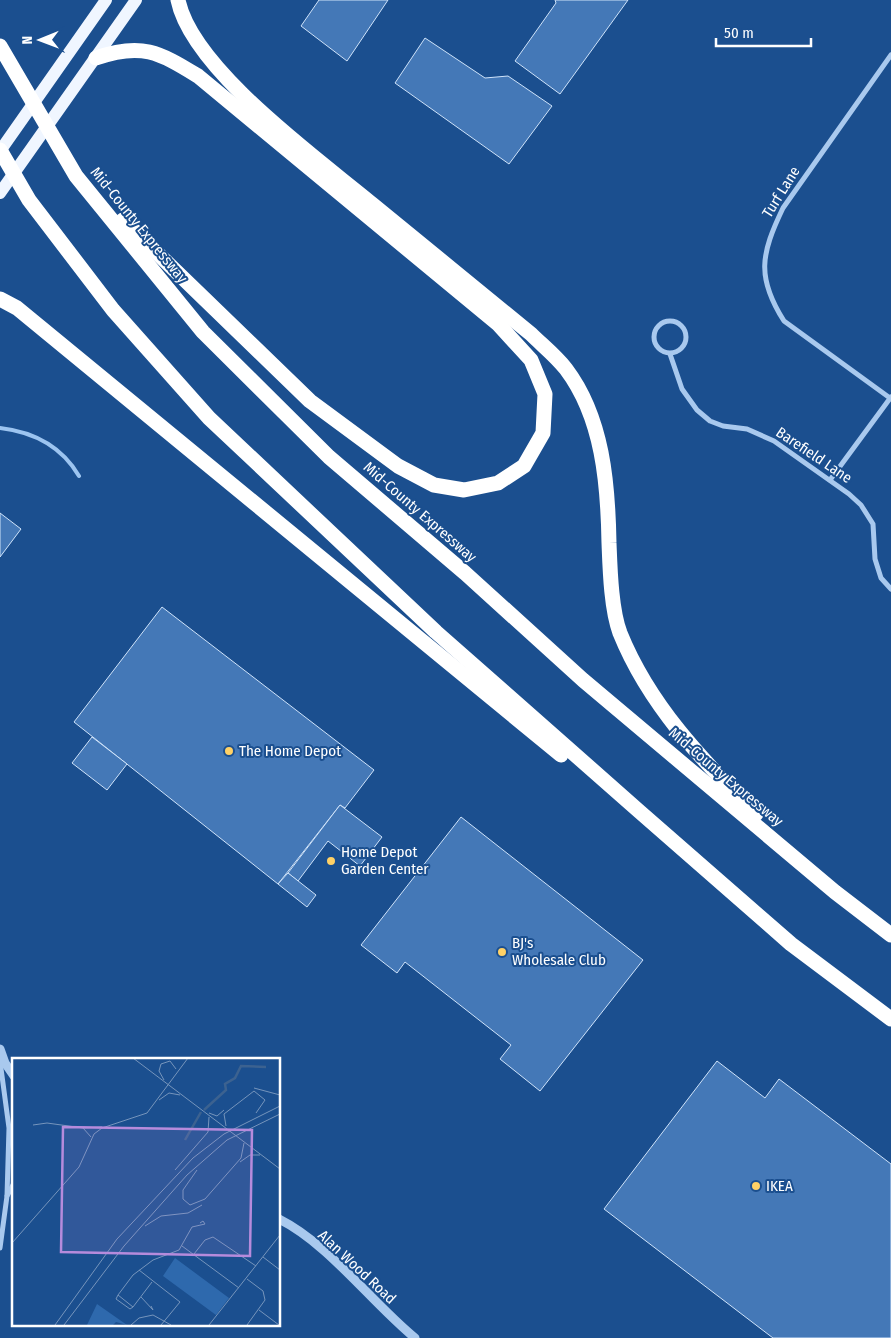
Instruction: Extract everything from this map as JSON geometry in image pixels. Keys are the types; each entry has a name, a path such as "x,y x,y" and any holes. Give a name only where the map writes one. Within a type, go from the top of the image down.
{"highway":[{"path":"178,0 181,12 202,48 223,74 265,115 530,334 566,368 585,401 598,440 608,485 610,575 620,631 642,677 684,740 836,892"},
{"name":"Mid-County Expressway","path":"0,46 76,176 203,332 329,457 464,573 583,680 836,892 891,935"},
{"path":"76,176 310,401 398,466 434,485 464,490 498,483 524,466 543,433 545,394 531,360 498,324 198,76 171,59 145,50 121,49 96,58"},
{"path":"0,151 29,200 107,303 209,418 436,632 791,944"},
{"path":"0,299 18,308 791,944 891,1018"}],"main road":[{"path":"0,151 106,0"},
{"path":"0,193 136,0"}],"street":[{"name":"Turf Lane","path":"890,397 784,321 774,304 767,286 764,263 770,235 783,208 891,55"},
{"name":"Barefield Lane","path":"674,320 686,330 687,338 680,351 670,354 662,351 656,345 654,335 658,325 665,321 674,320"},
{"name":"Barefield Lane","path":"670,354 682,389 697,410 710,421 723,426 747,429 774,441 849,494 867,514 873,524 875,559 881,578 891,589"},
{"path":"830,480 890,397"},
{"path":"0,1049 12,1072"},
{"path":"0,1060 9,1128 8,1196 0,1248"},
{"path":"8,1196 12,1187"},
{"name":"Alan Wood Road","path":"280,1220 329,1256 390,1317 416,1338"}],"building":[{"path":"319,0 388,0 347,61 301,26"},
{"path":"555,0 628,0 560,94 515,61 556,3"},
{"path":"425,38 485,78 508,76 552,106 509,164 395,83"},
{"path":"0,513 21,529 0,557"},
{"name":"The Home Depot","path":"162,607 374,770 345,808 340,805 278,884 74,722"},
{"path":"92,737 127,764 107,790 72,763"},
{"path":"340,805 382,837 360,866 328,841 298,881 288,873"},
{"name":"BJ's Wholesale Club","path":"461,817 643,960 540,1091 500,1059 511,1045 405,962 397,973 361,945"},
{"path":"288,873 316,895 307,907 278,884"},
{"name":"IKEA","path":"717,1061 765,1098 779,1079 891,1164 891,1338 773,1338 604,1209"}],"waterway":[{"path":"0,428 24,433 46,443 64,457 79,476"}],"place":[{"name":"The Home Depot","path":"229,751"},
{"name":"Home Depot Garden Center","path":"331,861"},
{"name":"BJ's Wholesale Club","path":"502,952"},
{"name":"IKEA","path":"756,1186"}]}
